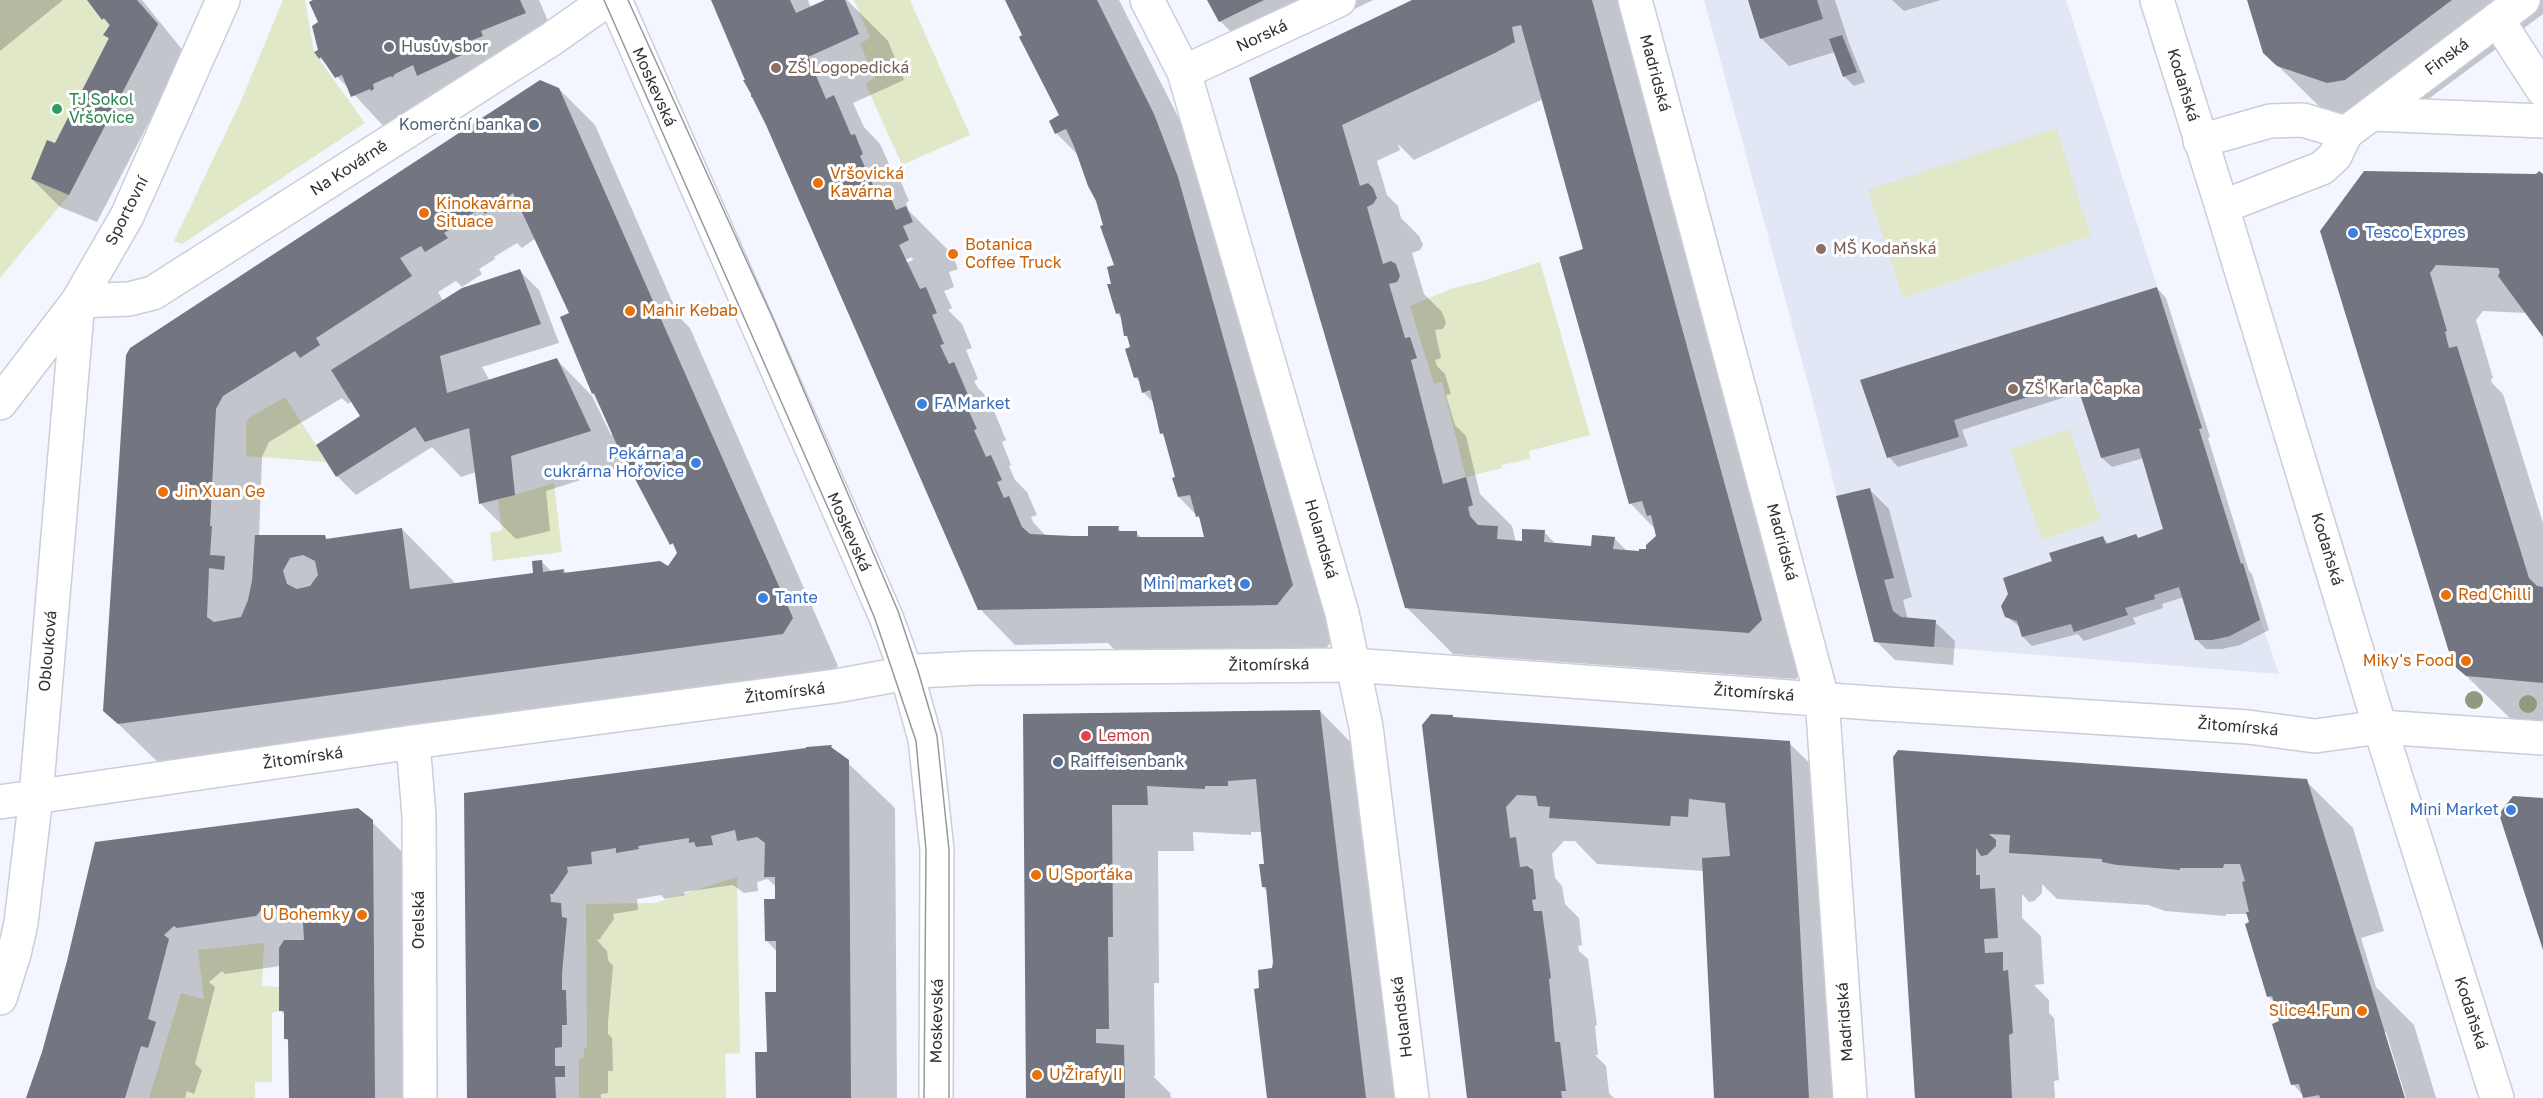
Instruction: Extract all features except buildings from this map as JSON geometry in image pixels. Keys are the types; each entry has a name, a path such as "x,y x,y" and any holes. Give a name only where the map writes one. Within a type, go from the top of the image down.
{"street":[{"name":"Sportovní","path":"0,403 78,301 127,216 223,0"},
{"name":"Na Kovárně","path":"78,301 129,299 153,292 550,40 607,0"},
{"name":"Moskevská","path":"615,0 886,617 907,674 925,739 937,850 936,1098"},
{"name":"Holandská","path":"1147,0 1184,72 1336,591 1366,727 1412,1098"},
{"name":"Norská","path":"1184,72 1339,0"},
{"name":"Madridská","path":"1635,0 1822,698 1850,1098"},
{"name":"Kodaňská","path":"2157,0 2380,727 2498,1098"},
{"name":"Finská","path":"2222,207 2322,168 2335,156 2346,133 2523,0"},
{"path":"2497,19 2543,90"},
{"path":"2372,114 2543,121"},
{"path":"2200,141 2270,121 2303,120 2346,133"},
{"name":"Oblouková","path":"0,998 21,923 36,796 78,301"},
{"name":"Žitomírská","path":"0,801 413,742 836,686 907,674 974,669 1353,665 1871,703 2248,727 2315,736 2380,727 2543,738"},
{"name":"Orelská","path":"413,742 419,816 420,1098"}],"shaded area":[{"name":"ZŠ Karla Čapka","path":"1704,0 2066,0 2202,428 2196,429 2279,674 1874,642 1812,398"}],"green space":[{"name":"TJ Sokol Vršovice","path":"0,0 137,0 158,24 69,195 0,278"},
{"path":"283,0 305,0 314,52 365,123 182,244 174,241 240,103"},
{"path":"854,0 910,0 970,135 902,165 865,83 875,78 860,44 870,38"},
{"path":"2056,128 2091,236 1903,298 1868,190"},
{"path":"1540,262 1590,435 1529,451 1530,459 1502,465 1502,468 1466,477 1442,382 1434,384 1410,306 1453,288"},
{"path":"285,397 326,462 246,456 246,423 249,418"},
{"path":"2069,429 2101,520 2042,540 2010,449"},
{"path":"554,483 562,552 493,561 490,533 502,530 498,500"},
{"path":"737,877 740,1053 725,1054 726,1098 579,1098 579,1059 584,1058 584,1048 587,1047 586,904 655,903"},
{"path":"264,943 262,986 279,987 279,1011 272,1013 272,1082 255,1082 255,1098 149,1098 181,993 204,999 198,950"}],"tram line":[{"path":"604,0 847,551 875,619 916,741 926,850 924,1098"},
{"path":"628,0 774,321 898,611 918,671 937,736 949,850 949,1098"}],"place":[{"name":"Husův sbor","path":"389,47"},
{"name":"ZŠ Logopedická","path":"776,68"},
{"name":"TJ Sokol Vršovice","path":"57,109"},
{"name":"Komerční banka","path":"534,125"},
{"name":"Vršovická Kavárna","path":"818,183"},
{"name":"Kinokavárna Situace","path":"424,213"},
{"name":"Tesco Expres","path":"2353,233"},
{"name":"MŠ Kodaňská","path":"1821,249"},
{"name":"Botanica Coffee Truck","path":"953,254"},
{"name":"Mahir Kebab","path":"630,311"},
{"name":"ZŠ Karla Čapka","path":"2013,389"},
{"name":"FA Market","path":"922,404"},
{"name":"Pekárna a cukrárna Hořovice","path":"696,463"},
{"name":"Jin Xuan Ge","path":"163,492"},
{"name":"Mini market","path":"1245,584"},
{"name":"Red Chilli","path":"2446,595"},
{"name":"Tante","path":"763,598"},
{"name":"Miky's Food","path":"2466,661"},
{"name":"Lemon","path":"1086,736"},
{"name":"Raiffeisenbank","path":"1058,762"},
{"name":"Mini Market","path":"2511,810"},
{"name":"U Sporťáka","path":"1036,875"},
{"name":"U Bohemky","path":"362,915"},
{"name":"Slice4.Fun","path":"2362,1011"},
{"name":"U Žirafy II","path":"1037,1075"}]}
